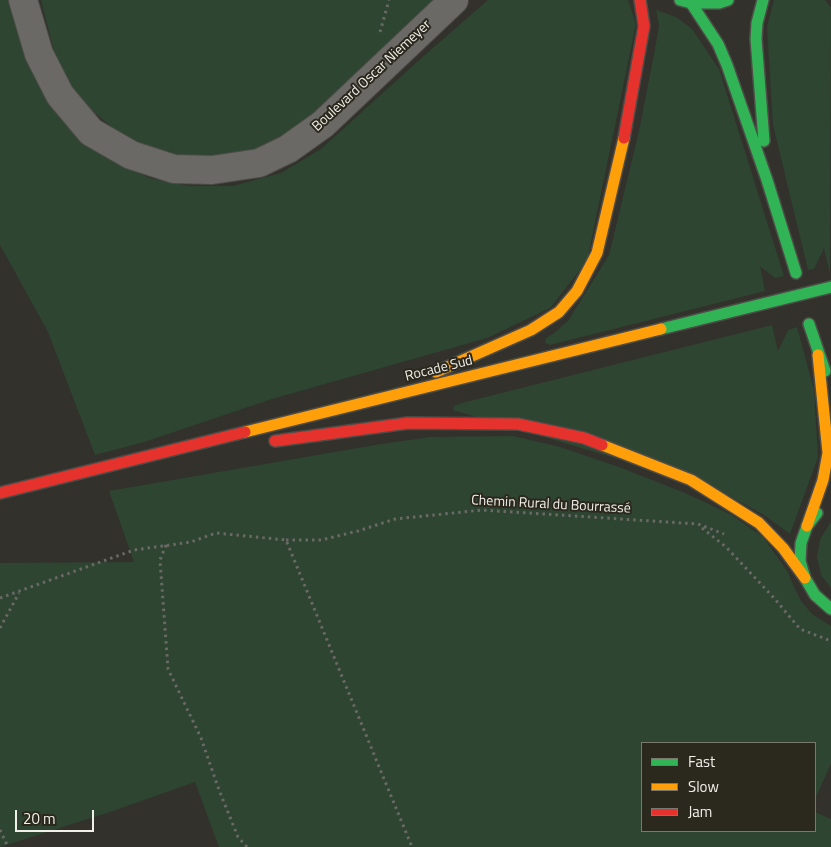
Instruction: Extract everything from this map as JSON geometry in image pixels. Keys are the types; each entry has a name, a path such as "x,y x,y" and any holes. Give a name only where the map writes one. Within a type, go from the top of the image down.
{"main road":[{"path":"369,402 531,330 559,312 577,291 597,253 623,144 644,26 640,0"},
{"path":"686,1 719,2 728,0"},
{"path":"763,0 757,23 756,39 768,180"},
{"path":"686,1 718,44 727,65 768,180 796,273"},
{"name":"Rocade Sud","path":"0,493 831,287"},
{"path":"809,324 818,355 831,386"},
{"path":"804,578 800,561 801,543 823,480 828,453 818,355"},
{"path":"261,443 408,423 518,424 584,438 691,480 759,523 783,548 815,595 831,609"},
{"path":"115,465 232,447"},
{"path":"807,526 825,505"}],"street":[{"name":"Boulevard Oscar Niemeyer","path":"22,0 39,54 60,96 91,132 131,155 174,170 212,170 259,163 288,149 323,124 454,0"}],"path":[{"path":"379,35 389,0"},
{"name":"Chemin Rural du Bourrassé","path":"0,598 19,593 134,550 191,542 216,533 286,540 321,540 358,531 395,518 482,510 698,524 726,547 800,628 831,641"},
{"path":"286,540 412,847"},
{"path":"166,545 160,560 168,669 202,738 219,790 238,837 247,847"},
{"path":"0,628 19,593"},
{"path":"0,830 8,847"}],"green space":[{"path":"0,0 12,0 39,84 63,120 96,151 149,178 189,186 233,186 281,173 321,149 488,0 628,0 636,24 587,261 550,308 487,338 272,399 144,442 95,455 48,332 0,245"},
{"path":"41,0 438,0 299,131 243,156 188,158 155,150 131,140 89,108 72,88 61,68 54,51"},
{"path":"774,0 825,0 831,8 830,274 824,248 814,269 808,270 773,125 767,27"},
{"path":"656,10 676,17 692,29 719,69 784,276 775,278 760,266 765,291 550,345 545,343 546,338 568,321 609,255 639,131 655,49 659,26"},
{"path":"772,325 778,351 788,330 797,327 814,390 818,457 790,534 764,515 713,487 453,410 454,406 462,403"},
{"path":"513,436 560,447 619,467 685,493 730,514 763,537 788,572 801,601 812,614 831,626 831,764 816,797 816,742 641,742 641,832 816,832 816,812 831,819 831,847 219,847 195,782 110,812 0,847 0,563 134,562 109,491 431,437"},
{"path":"831,522 831,588 821,575 817,557 820,539"}],"traffic: fast":[{"path":"680,0 691,3 719,3 728,0"},
{"path":"763,0 757,23 756,39 764,141"},
{"path":"691,3 718,44 727,65 767,180 796,273"},
{"path":"661,329 831,287"},
{"path":"809,324 825,371"},
{"path":"817,513 807,526 801,543 800,561 805,578 815,595 831,609"}],"traffic: slow":[{"path":"436,372 531,330 559,312 577,291 597,253 624,138"},
{"path":"245,432 661,329"},
{"path":"807,526 823,480 828,453 818,355"},
{"path":"602,445 691,480 759,523 783,548 805,578"}],"traffic: jam":[{"path":"624,138 644,26 640,0"},
{"path":"275,441 408,423 518,424 584,438 602,445"},
{"path":"0,493 245,432"}]}
